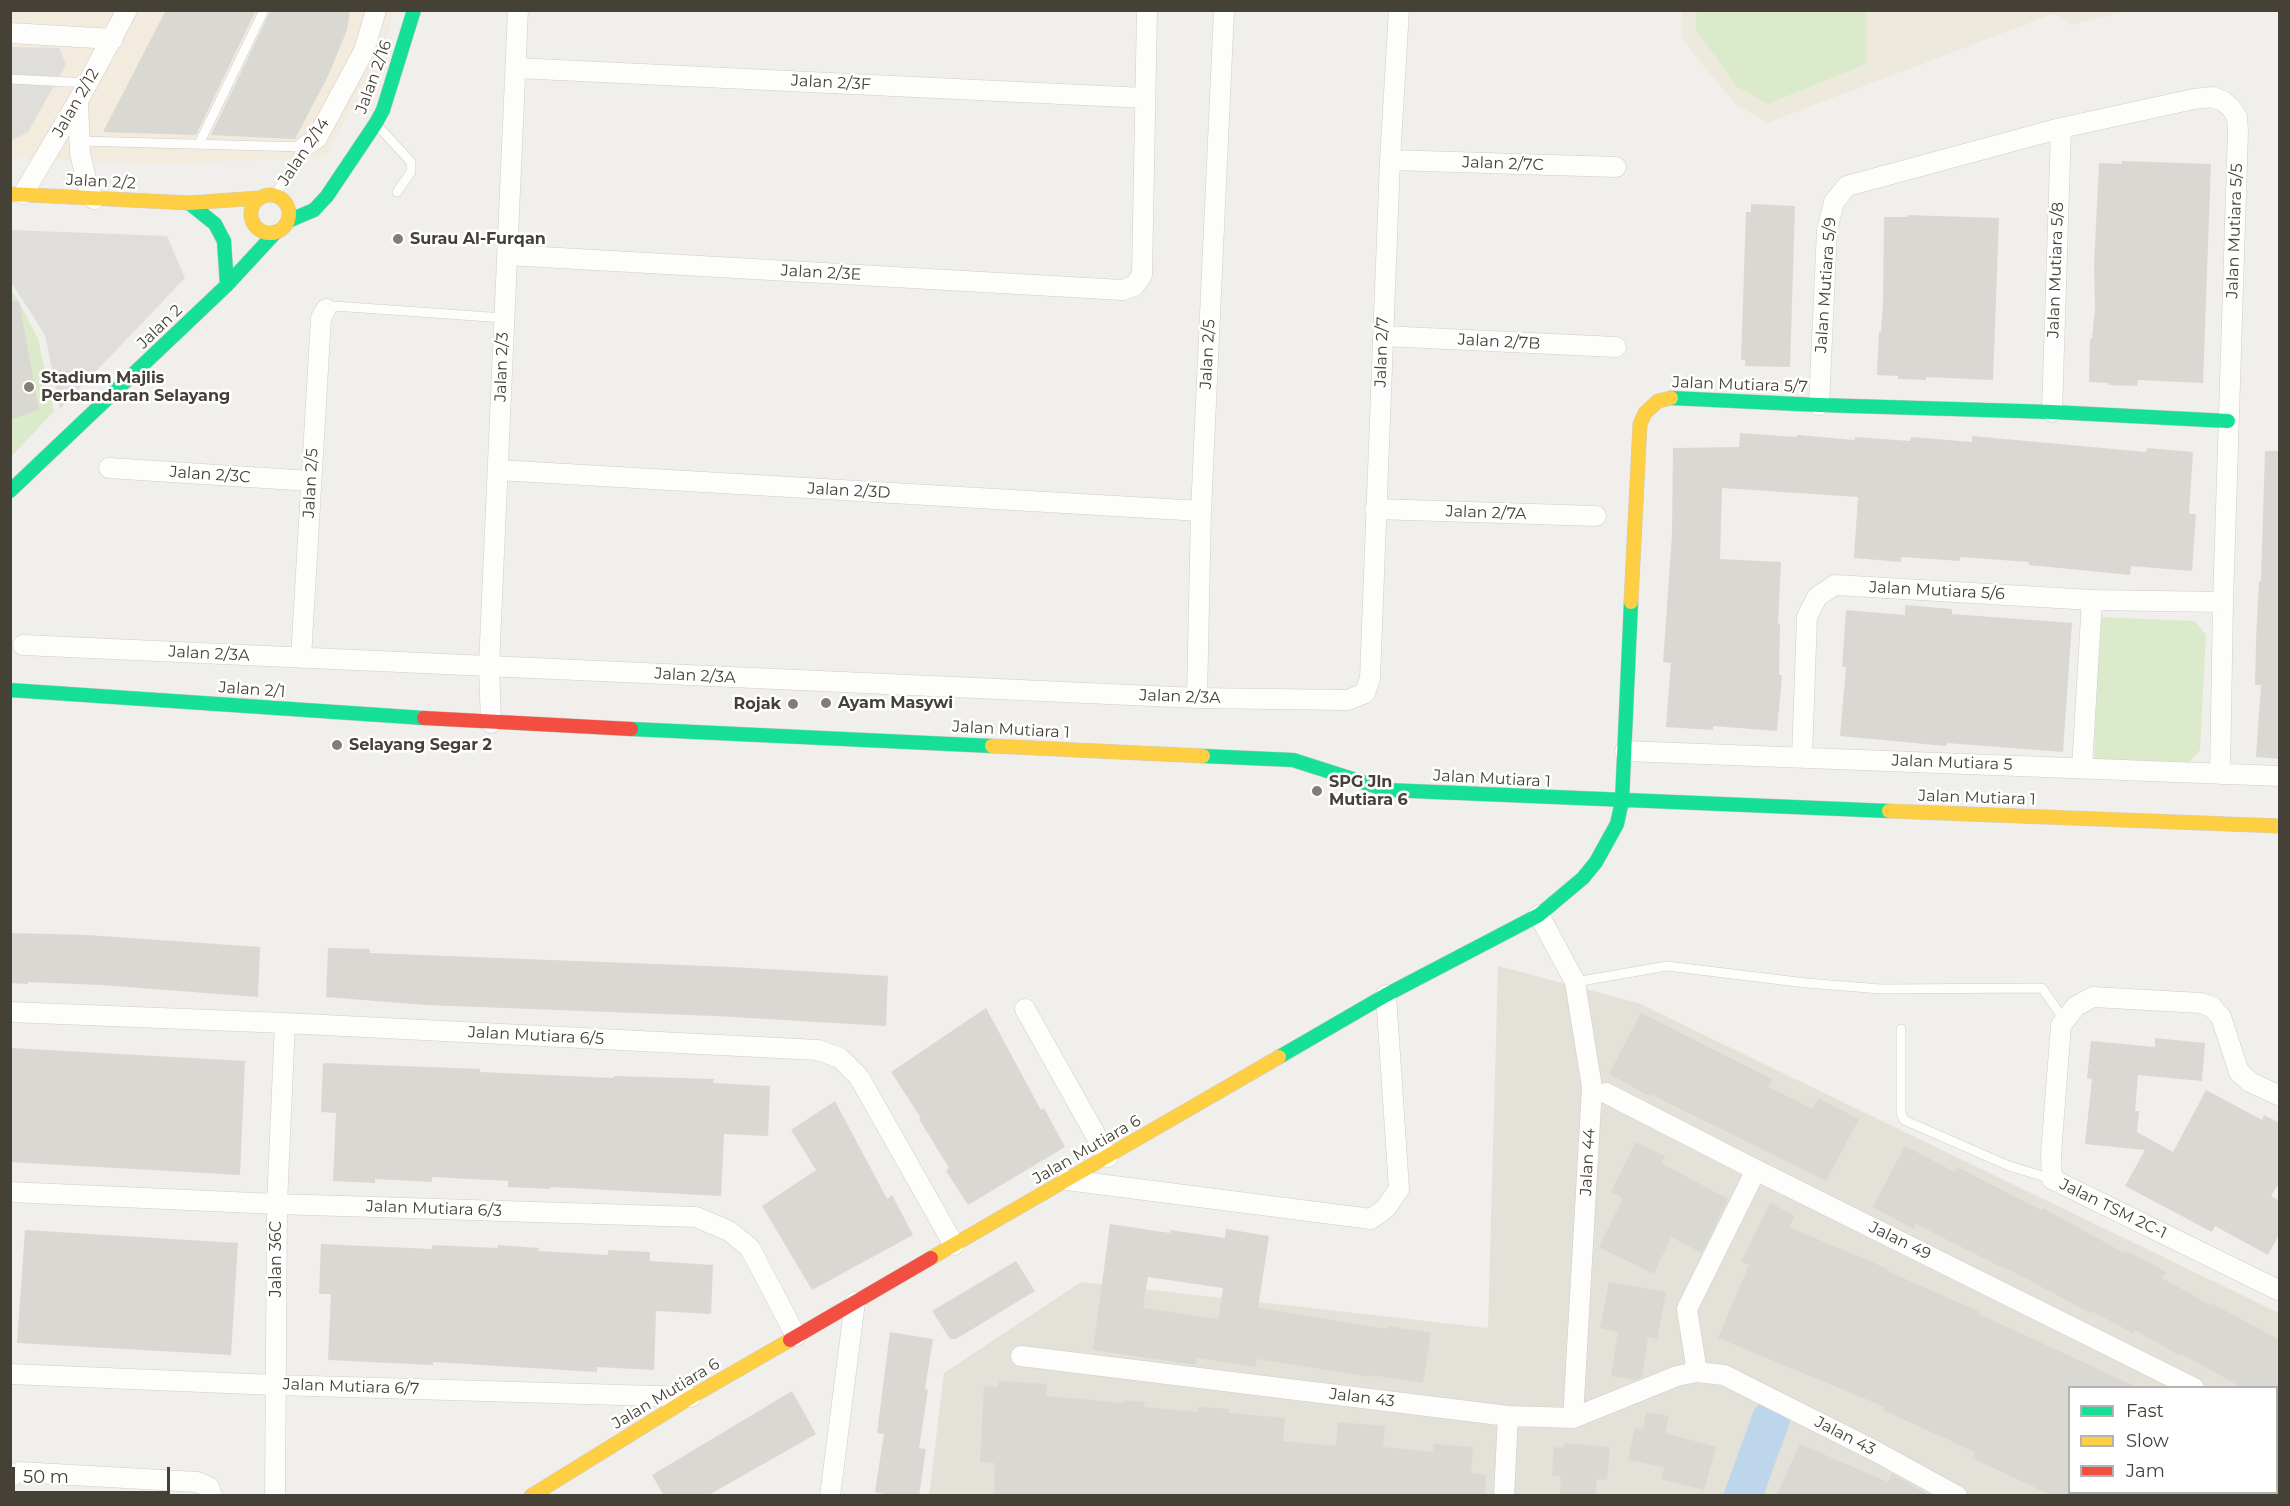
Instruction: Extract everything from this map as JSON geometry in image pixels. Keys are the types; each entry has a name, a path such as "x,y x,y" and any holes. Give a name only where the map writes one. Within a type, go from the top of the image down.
{"street":[{"name":"Jalan 2/12","path":"17,194 78,101 127,10"},
{"name":"Jalan 2/14","path":"304,147 317,138 364,51 376,10"},
{"name":"Jalan 2/16","path":"288,221 314,210 327,196 376,123 383,110 414,10"},
{"name":"Jalan 2/3","path":"491,723 489,666 518,10"},
{"path":"1145,98 1147,10"},
{"name":"Jalan 2/5","path":"1197,699 1201,511 1224,10"},
{"name":"Jalan 2/7","path":"1365,693 1370,678 1390,160 1399,10"},
{"path":"10,33 113,39"},
{"name":"Jalan 2/3F","path":"516,68 1145,98"},
{"name":"Jalan Mutiara 5/5","path":"1834,202 1842,190 1853,184 2061,128 2194,99 2212,97 2223,101 2237,117 2220,774"},
{"name":"Jalan 2/3E","path":"507,255 1123,290 1134,286 1142,275 1145,98"},
{"path":"78,101 80,153 87,183 94,199"},
{"name":"Jalan Mutiara 5/8","path":"2052,412 2061,128"},
{"name":"Jalan 2/7C","path":"1390,160 1616,167"},
{"path":"315,188 336,181"},
{"name":"Jalan 2/2","path":"17,194 189,203 259,198"},
{"path":"264,195 283,196 289,209 288,221 276,232 265,233 259,230 251,218 254,202 259,198 264,195"},
{"name":"Jalan Mutiara 5/9","path":"1819,405 1827,230 1834,202"},
{"path":"189,203 214,224 224,241 227,285"},
{"name":"Jalan 2/2","path":"189,203 251,218"},
{"name":"Jalan 2","path":"227,285 244,245 251,218"},
{"name":"Jalan 2","path":"10,491 227,285 276,232"},
{"name":"Jalan 2/5","path":"301,658 321,318 326,309"},
{"name":"Jalan 2/7B","path":"1383,336 1616,347"},
{"name":"Jalan Mutiara 5/7","path":"1622,801 1642,418 1658,401 1674,397 2228,421"},
{"name":"Jalan 2/3C","path":"109,468 312,481"},
{"name":"Jalan 2/3D","path":"498,470 1201,511"},
{"name":"Jalan 2/7A","path":"1375,509 1596,516"},
{"name":"Jalan Mutiara 5/6","path":"1802,757 1807,617 1817,597 1835,585 2092,600 2223,602"},
{"path":"2082,768 2092,600"},
{"name":"Jalan 2/3A","path":"23,645 1197,699 1348,700 1365,693"},
{"name":"Jalan 2/1","path":"10,690 491,723"},
{"name":"Jalan Mutiara 1","path":"491,723 1293,760 1387,790 2280,826"},
{"name":"Jalan Mutiara 5","path":"1625,751 2280,776"},
{"name":"Jalan Mutiara 6","path":"531,1496 692,1396 1386,995 1539,915 1583,878 1596,862 1617,824 1622,801"},
{"name":"Jalan 44","path":"1539,915 1575,982 1592,1087 1573,1418"},
{"path":"1067,1180 1371,1219 1386,1208 1399,1189 1386,995"},
{"path":"2063,1023 2076,1006 2093,997 2201,1003 2212,1007 2221,1017 2238,1072 2250,1082 2280,1096"},
{"path":"1025,1009 1108,1157"},
{"name":"Jalan Mutiara 6/5","path":"10,1012 285,1023 818,1050 840,1058 859,1077 954,1245"},
{"name":"Jalan 36C","path":"275,1496 277,1204 285,1023"},
{"name":"Jalan TSM 2C-1","path":"2063,1023 2051,1154 2052,1179 2280,1292"},
{"name":"Jalan 49","path":"1606,1093 2190,1386"},
{"path":"1697,1372 1687,1309 1756,1170"},
{"name":"Jalan Mutiara 6/3","path":"10,1191 277,1204 696,1217 729,1231 750,1248 796,1336"},
{"path":"830,1496 855,1302"},
{"name":"Jalan 43","path":"1021,1356 1508,1416 1573,1418 1677,1376 1697,1372 1724,1376 1877,1452 1957,1496"},
{"name":"Jalan Mutiara 6/7","path":"10,1374 275,1385 692,1396"},
{"path":"1504,1496 1508,1416"},
{"path":"10,1477 19,1472 197,1482 209,1487 212,1496"}],"lane":[{"path":"199,144 264,10"},
{"path":"10,79 88,83"},
{"path":"376,123 411,162 411,172 397,192"},
{"path":"80,141 304,147"},
{"name":"Jalan 2/14","path":"283,196 304,147"},
{"path":"326,309 334,306 504,318"},
{"path":"1575,982 1667,966 1806,983 1881,989 2042,988 2063,1023"},
{"path":"1900,1029 1901,1113 1904,1120 2009,1166 2052,1179"}],"shaded area":[{"path":"10,11 393,11 388,35 326,157 158,164 11,157"},
{"path":"1682,11 2127,11 2071,25 2053,14 1767,123 1735,104 1681,38"},
{"path":"11,47 59,48 66,64 28,132 11,141"},
{"path":"11,230 167,236 185,278 60,409 45,335 11,282"},
{"path":"1498,966 1638,1003 2279,1313 2279,1495 929,1496 944,1373 1081,1282 1488,1328"}],"green space":[{"path":"1697,11 1866,11 1866,64 1768,104 1736,86 1695,28"},
{"name":"Stadium Majlis Perbandaran Selayang","path":"10,290 18,300 38,339 54,411 11,457"},
{"path":"2099,617 2195,621 2206,635 2200,750 2187,765 2094,759"}],"building":[{"path":"166,10 256,10 196,135 103,132"},
{"path":"271,10 350,10 347,30 328,76 295,139 211,135"},
{"path":"2122,161 2211,164 2203,383 2138,380 2137,386 2089,382 2090,339 2092,339 2095,309 2094,266 2099,163 2122,164"},
{"path":"1751,204 1795,206 1790,367 1745,366 1745,360 1741,360 1746,212 1751,212"},
{"path":"1907,215 1999,218 1993,380 1926,377 1926,380 1898,379 1898,376 1877,375 1883,303 1884,217 1907,217"},
{"path":"19,301 39,410 10,420 10,302"},
{"path":"1740,433 1855,440 1855,437 1910,441 1911,437 1972,442 1972,436 2146,452 2147,448 2193,452 2189,514 2196,514 2192,571 2131,566 2130,575 2029,565 2029,562 1960,557 1960,561 1901,557 1901,562 1854,558 1858,497 1722,488 1720,559 1781,562 1778,624 1780,624 1779,675 1782,675 1777,731 1713,726 1713,730 1666,727 1671,663 1663,662 1672,534 1673,448 1739,447"},
{"path":"2265,451 2280,451 2280,759 2256,757 2261,685 2255,685 2256,641 2259,581 2261,581"},
{"path":"1905,605 1952,609 1952,614 2072,623 2063,752 1947,743 1946,746 1840,736 1846,667 1842,667 1846,610 1905,615"},
{"path":"10,933 87,935 260,947 258,997 101,985 10,983"},
{"path":"328,948 370,949 370,953 733,967 888,976 886,1026 715,1016 426,1005 326,997"},
{"path":"986,1008 1041,1110 1044,1108 1065,1147 968,1205 946,1171 949,1168 919,1119 921,1118 891,1072"},
{"path":"1641,1013 1772,1079 1768,1087 1813,1109 1818,1098 1859,1119 1826,1181 1650,1094 1649,1096 1609,1074"},
{"path":"2155,1038 2205,1043 2202,1081 2138,1075 2135,1111 2139,1111 2137,1132 2173,1152 2206,1090 2262,1120 2264,1115 2280,1123 2280,1181 2271,1196 2280,1201 2280,1233 2268,1255 2215,1226 2212,1232 2125,1186 2145,1150 2085,1144 2092,1079 2087,1078 2091,1041 2155,1047"},
{"path":"10,1048 245,1061 240,1175 10,1162"},
{"path":"323,1063 480,1069 480,1072 614,1078 614,1076 714,1079 713,1083 770,1086 768,1136 724,1134 721,1196 508,1187 508,1181 432,1177 432,1182 375,1179 375,1183 333,1181 336,1113 321,1112"},
{"path":"835,1101 887,1199 892,1195 913,1235 812,1290 762,1206 816,1170 791,1130"},
{"path":"1636,1142 1665,1156 1661,1163 1728,1199 1702,1253 1671,1237 1654,1274 1599,1247 1623,1198 1611,1192"},
{"path":"1905,1146 1955,1172 1957,1167 2041,1210 2043,1208 2124,1253 2125,1250 2166,1272 2162,1278 2280,1340 2280,1388 2278,1386 2239,1386 2135,1330 2133,1333 2091,1311 2090,1313 2010,1270 1916,1224 1914,1229 1873,1207"},
{"path":"1770,1203 1795,1216 1789,1227 1888,1269 1887,1271 1980,1312 1979,1314 2135,1386 2068,1386 2068,1494 2070,1496 2053,1496 1972,1458 1975,1452 1883,1410 1885,1407 1718,1338 1749,1265 1741,1262"},
{"path":"1110,1224 1225,1238 1226,1229 1269,1236 1258,1308 1387,1329 1387,1326 1431,1333 1423,1383 1257,1359 1255,1367 1197,1358 1196,1365 1093,1350","holes":["1148,1277 1223,1288 1218,1319 1143,1308"]},
{"path":"25,1230 238,1243 231,1355 17,1343"},
{"path":"321,1244 432,1249 432,1245 497,1248 498,1245 539,1248 539,1251 608,1255 608,1250 650,1252 650,1261 713,1265 711,1314 656,1311 654,1370 597,1367 597,1372 433,1362 433,1365 328,1360 331,1294 319,1294"},
{"path":"1016,1261 1035,1291 956,1339 950,1339 932,1311"},
{"path":"1609,1282 1666,1292 1657,1339 1648,1337 1642,1377 1636,1380 1611,1376 1618,1332 1600,1328"},
{"path":"890,1332 933,1339 919,1448 926,1449 919,1496 895,1496 875,1492 884,1434 877,1433"},
{"path":"999,1381 1047,1384 1046,1396 1124,1403 1124,1400 1145,1402 1144,1407 1198,1412 1198,1407 1230,1409 1229,1413 1285,1418 1283,1441 1336,1446 1338,1422 1385,1426 1383,1447 1433,1452 1433,1444 1473,1447 1471,1473 1486,1475 1485,1496 994,1496 995,1463 980,1462 984,1386 998,1387"},
{"path":"792,1391 816,1434 707,1496 664,1496 652,1475"},
{"path":"1646,1412 1669,1416 1665,1433 1716,1447 1704,1490 1661,1479 1664,1467 1628,1460 1635,1427 1643,1429"},
{"path":"1565,1443 1610,1447 1607,1480 1597,1479 1595,1496 1560,1496 1561,1477 1552,1476 1554,1447 1564,1448"},
{"path":"1800,1444 1888,1482 1892,1474 1931,1496 1776,1496"}],"waterway":[{"path":"1743,1496 1771,1419"}],"traffic: fast":[{"path":"288,221 314,210 327,196 376,123 383,110 414,10"},
{"path":"189,203 215,224 224,241 227,285"},
{"path":"10,491 227,285 276,232"},
{"path":"1671,398 2228,421"},
{"path":"1279,1057 1386,995 1539,915 1583,878 1596,862 1617,824 1622,801 1631,602"},
{"path":"10,690 424,718"},
{"path":"631,729 992,746"},
{"path":"1203,756 1293,760 1387,790 1889,811"}],"traffic: slow":[{"path":"10,194 189,203 259,198"},
{"path":"270,195 284,200 289,214 284,228 270,233 256,228 251,214 256,200 270,195"},
{"path":"1631,602 1640,424 1645,413 1658,401 1671,398"},
{"path":"992,746 1203,756"},
{"path":"1889,811 2280,826"},
{"path":"931,1258 1279,1057"},
{"path":"531,1496 691,1397 790,1340"}],"traffic: jam":[{"path":"424,718 631,729"},
{"path":"790,1340 931,1258"}],"place":[{"name":"Surau Al-Furqan","path":"398,239"},
{"name":"Stadium Majlis Perbandaran Selayang","path":"29,387"},
{"name":"Ayam Masywi","path":"826,703"},
{"name":"Rojak","path":"793,704"},
{"name":"Selayang Segar 2","path":"337,745"},
{"name":"SPG Jln Mutiara 6","path":"1317,791"}]}
